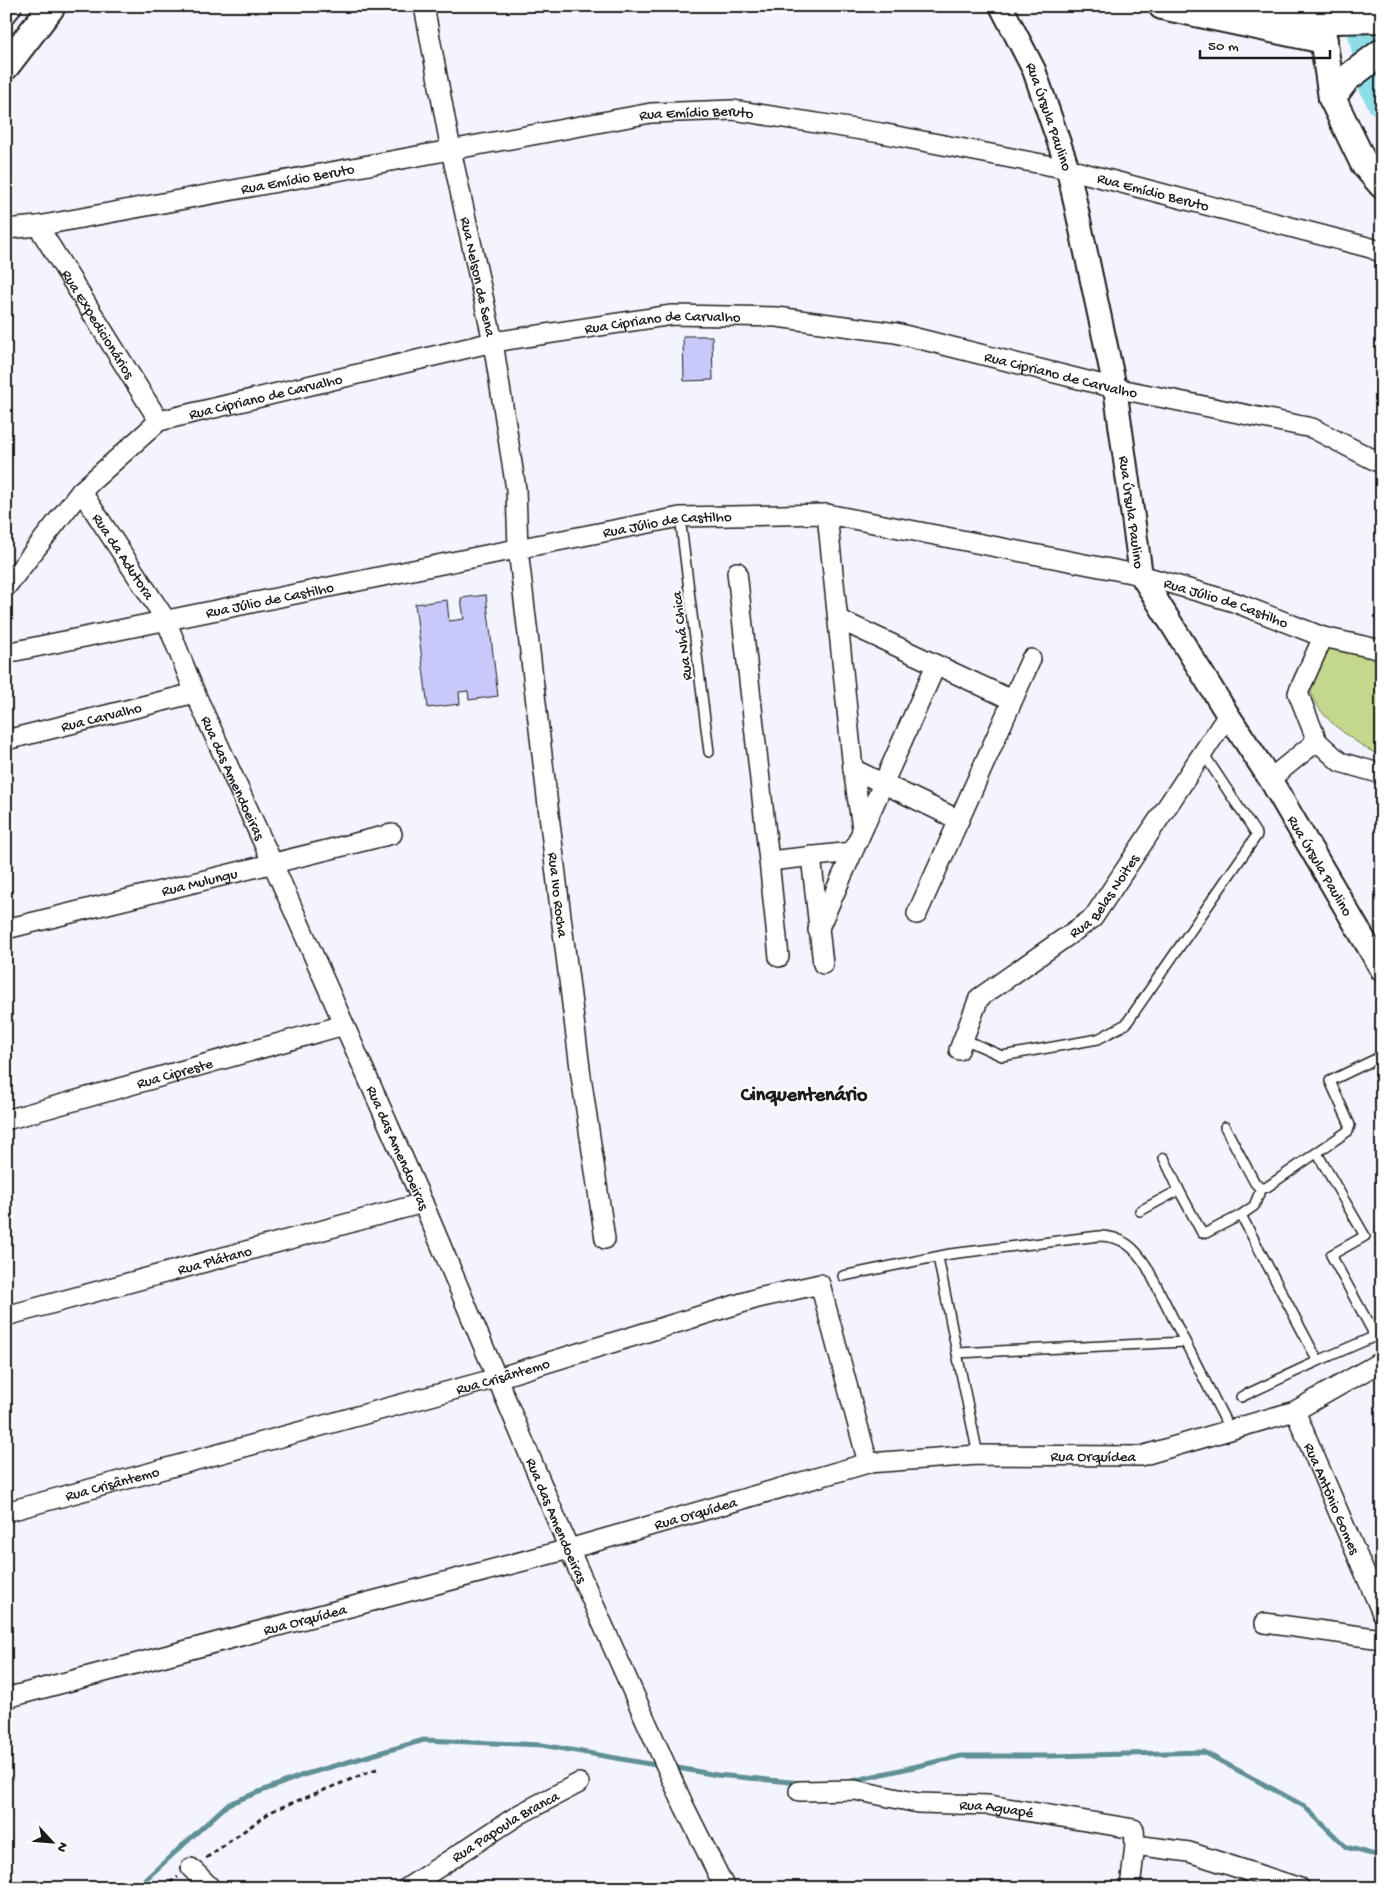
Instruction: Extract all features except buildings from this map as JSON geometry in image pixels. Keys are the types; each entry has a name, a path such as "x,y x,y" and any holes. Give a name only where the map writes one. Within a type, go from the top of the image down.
{"main road":[{"path":"6,66 52,6"},
{"path":"1162,6 1324,21 1382,19"},
{"path":"1271,6 1324,21"},
{"path":"1324,21 1339,89 1364,164 1382,185"},
{"path":"1339,89 1382,52"}],"street":[{"name":"Rua Nelson de Sena","path":"424,6 451,150 493,342 516,489 518,549"},
{"name":"Rua Úrsula Paulino","path":"1001,6 1034,70 1068,169 1115,388 1141,574 1270,779 1382,970"},
{"name":"Rua Emídio Beruto","path":"6,229 38,226 651,113 733,110 881,133 1068,169 1371,248 1382,253"},
{"name":"Rua Expedicionários","path":"38,226 159,421"},
{"name":"Rua Cipriano de Carvalho","path":"6,587 81,492 159,421 493,342 672,315 777,317 896,333 1115,388 1312,428 1382,464"},
{"name":"Rua da Adutora","path":"81,492 166,620"},
{"name":"Rua Júlio de Castilho","path":"6,653 680,517 827,514 1141,574 1234,602 1323,637 1382,650"},
{"path":"827,514 853,769 862,828"},
{"name":"Rua Ivo Rocha","path":"518,549 581,1076 606,1239"},
{"path":"737,572 779,957"},
{"path":"838,619 1012,700"},
{"name":"Rua das Amendoeiras","path":"166,620 195,692 423,1203 569,1548 684,1806 725,1888"},
{"path":"1323,637 1298,693 1317,741 1340,762 1382,774"},
{"path":"917,914 1031,659"},
{"path":"818,930 882,782 936,664"},
{"name":"Rua Carvalho","path":"6,740 195,692"},
{"name":"Rua Belas Noites","path":"962,1045 978,998 1093,918 1228,715"},
{"path":"1270,779 1317,741"},
{"path":"853,769 959,820"},
{"name":"Rua Mulungu","path":"6,929 392,834"},
{"path":"769,861 852,852"},
{"path":"811,856 823,964"},
{"name":"Rua Cipreste","path":"6,1120 344,1025"},
{"name":"Rua Plátano","path":"6,1316 423,1203"},
{"name":"Rua Crisântemo","path":"6,1512 497,1378 758,1298 820,1284 868,1463"},
{"name":"Rua Orquídea","path":"6,1698 569,1548 868,1463 978,1455 1141,1456 1295,1411 1382,1361"},
{"name":"Rua Antônio Gomes","path":"1295,1411 1382,1613"},
{"path":"1265,1623 1382,1639"},
{"name":"Rua Papoula Branca","path":"407,1888 520,1814 579,1783"},
{"name":"Rua Aguapé","path":"799,1791 855,1790 918,1803 989,1805 1008,1808 1134,1829 1135,1845"},
{"path":"1130,1888 1135,1845 1189,1852 1300,1888"},
{"path":"191,1868 211,1888"}],"lane":[{"name":"Rua Nhá Chica","path":"680,517 709,752"},
{"path":"962,1045 1002,1056 1098,1039 1126,1024 1257,834 1203,753"},
{"path":"1261,1189 1268,1187 1346,1133 1350,1125 1330,1081 1382,1056"},
{"path":"1225,1127 1255,1183 1261,1189"},
{"path":"1240,1397 1373,1336 1372,1330 1332,1255 1365,1236 1317,1154"},
{"path":"1164,1158 1202,1232 1206,1233 1254,1206 1261,1189"},
{"path":"1140,1211 1179,1190"},
{"path":"1241,1215 1318,1361"},
{"path":"843,1276 938,1257 1099,1236 1116,1238 1133,1247 1141,1257 1230,1430"},
{"path":"938,1257 978,1455"},
{"path":"958,1353 1185,1342"}],"path":[{"path":"162,1888 272,1812 379,1768"}],"green space":[{"path":"1327,647 1382,657 1382,757 1348,736 1316,704 1311,693 1311,682"}],"waterway":[{"path":"1358,6 1374,85 1382,101"},
{"path":"136,1888 228,1804 303,1775 424,1740 542,1745 661,1766"},
{"path":"848,1782 961,1756 1204,1752 1304,1806 1346,1847 1382,1857"},
{"path":"672,1767 717,1775 802,1783"}],"district":[{"name":"Cinquentenário","path":"804,1093"}]}
